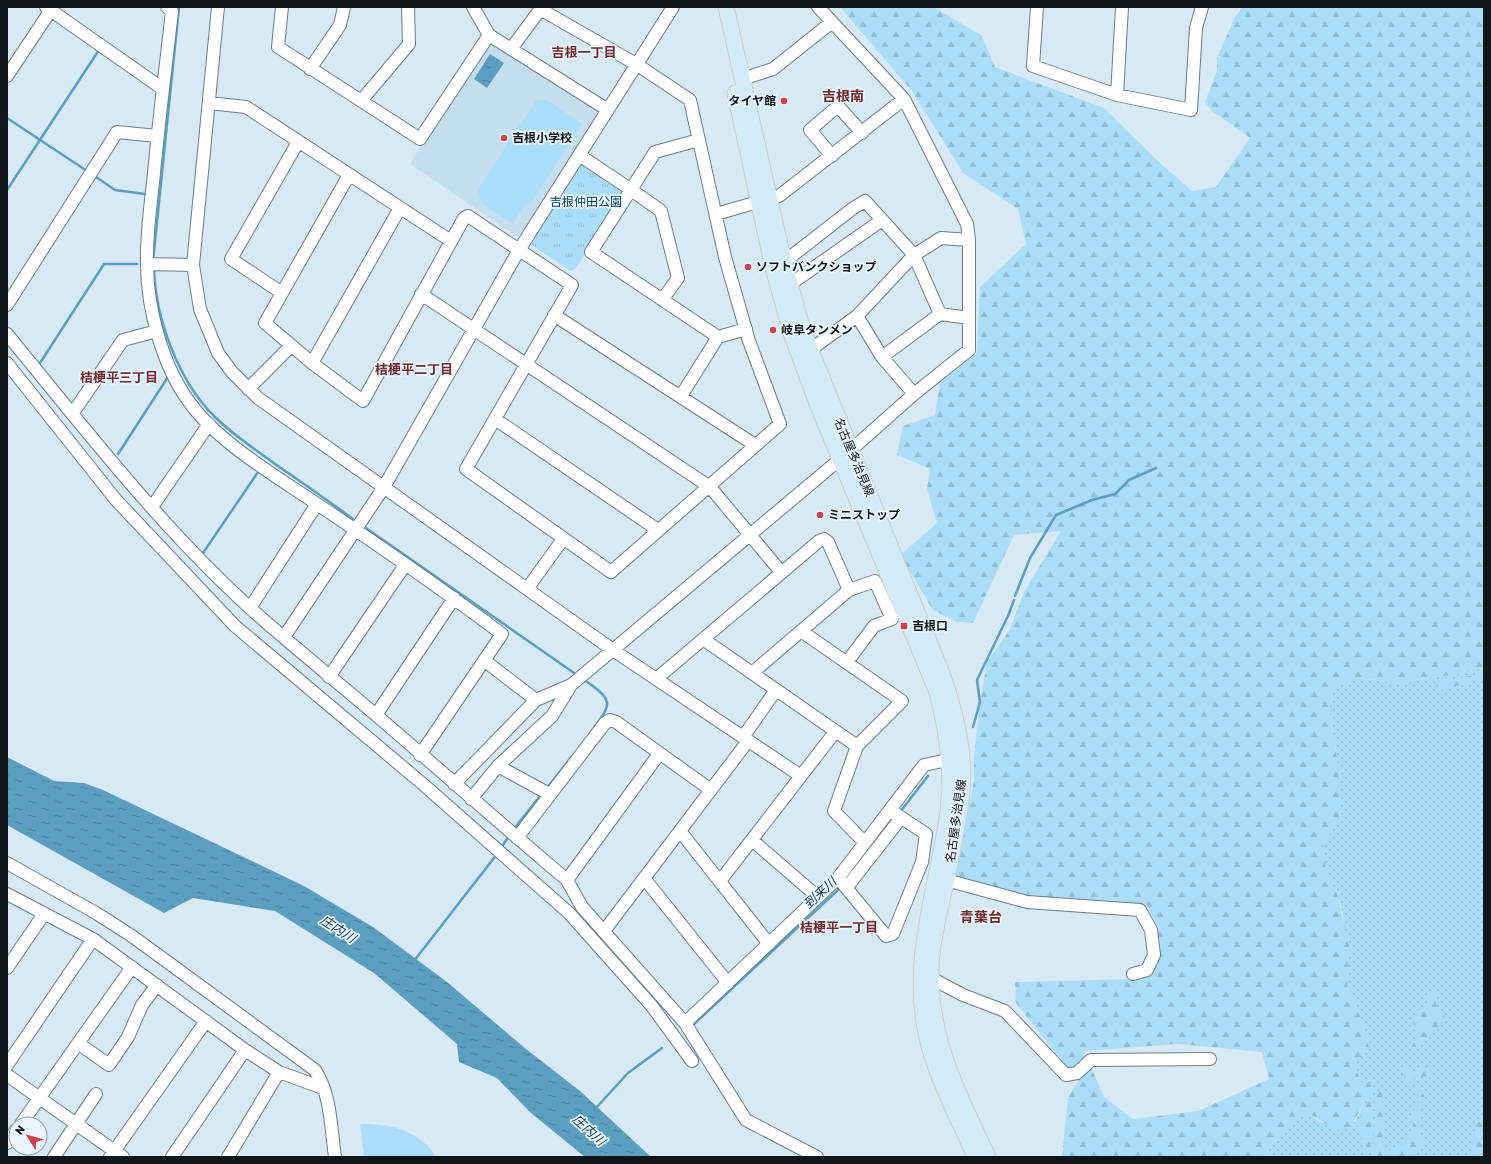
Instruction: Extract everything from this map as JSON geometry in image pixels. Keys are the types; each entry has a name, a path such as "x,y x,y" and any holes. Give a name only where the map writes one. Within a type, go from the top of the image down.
{"main road":[{"name":"名古屋多治見線","path":"716,7 764,201 784,262 789,285 845,454 932,677 945,728 955,758 962,789 956,837 946,880 931,965 932,1012 941,1049 957,1090 988,1157"},
{"name":"名古屋多治見線","path":"726,7 742,79 764,201 792,336 845,454"},
{"name":"名古屋多治見線","path":"955,758 950,786 948,812 920,966 922,1012 928,1043 943,1085 975,1157"}],"street":[{"path":"167,7 172,11 158,136 149,296 157,331 176,384 209,424 260,465 454,598 502,634 420,755"},
{"path":"218,7 193,265 200,309 208,331 218,353 232,372 258,398 527,589 613,650 801,776"},
{"path":"282,7 278,47 420,139 489,35"},
{"path":"310,69 340,25 344,7"},
{"path":"361,101 409,44 408,7"},
{"path":"473,7 489,35 608,110"},
{"path":"284,637 384,487 519,250 672,7"},
{"path":"454,784 536,700 577,680 914,394 969,350 969,240 967,224 904,99 818,7"},
{"path":"1037,7 1032,66 1117,94 1191,110 1195,34 1202,7"},
{"path":"1117,94 1122,7"},
{"path":"349,175 265,323 312,364 363,401 464,218 468,216 572,286 466,469 611,572 658,530 710,487 780,424 746,329 725,257 690,100 636,64 541,8 510,49"},
{"path":"7,76 48,9 163,89"},
{"path":"742,79 773,69 832,22"},
{"path":"716,214 778,196 862,133 904,99"},
{"path":"209,103 246,107 451,241"},
{"path":"832,156 810,130 838,106 862,133"},
{"path":"7,305 117,132 158,136"},
{"path":"699,140 655,152 591,252 718,337"},
{"path":"282,293 231,259 298,142"},
{"path":"578,155 661,211 678,278 662,300"},
{"path":"784,262 852,209 865,201 914,255 940,314"},
{"path":"312,364 400,208"},
{"path":"789,285 882,220"},
{"path":"810,350 857,316 914,255 941,238 969,240"},
{"path":"151,265 193,265"},
{"path":"421,294 710,487 748,535 781,572"},
{"path":"882,357 940,314 969,318"},
{"path":"554,315 755,445"},
{"path":"857,316 882,357 914,394"},
{"path":"681,396 718,337 746,329"},
{"path":"72,414 123,340 157,331"},
{"path":"7,334 72,414 152,507 250,608 567,880 582,907 685,1023 746,1120 817,1157"},
{"path":"248,389 291,346"},
{"path":"7,363 116,500 235,626 499,851 569,913 651,1005 692,1061"},
{"path":"496,419 658,530"},
{"path":"152,507 209,424"},
{"path":"250,608 317,504"},
{"path":"527,589 563,539"},
{"path":"656,679 819,541 824,539 828,542 849,590"},
{"path":"329,677 405,565"},
{"path":"752,673 849,590 875,581 892,618 874,626 847,662"},
{"path":"376,715 454,598"},
{"path":"801,631 902,701 857,746 834,811 865,842"},
{"path":"703,639 857,746"},
{"path":"485,661 536,700"},
{"path":"471,798 498,766 552,716 577,680"},
{"path":"604,931 711,790 746,739 776,690"},
{"path":"513,835 546,792 605,723 610,720 616,722 711,790"},
{"path":"720,881 835,732"},
{"path":"567,880 659,754"},
{"path":"685,1023 818,897 843,883 896,815 924,765 955,758"},
{"path":"498,766 546,792"},
{"path":"843,883 865,842 896,815"},
{"path":"843,883 886,936 893,934 922,862 926,834 896,815"},
{"path":"680,831 769,944"},
{"path":"752,840 818,897"},
{"path":"7,863 96,913 132,936 315,1070 321,1079 329,1113 335,1157"},
{"path":"644,878 728,983"},
{"path":"946,880 1027,902 1140,910 1151,930 1154,955 1147,970 1133,974"},
{"path":"7,894 93,939 245,1050 279,1072 323,1088"},
{"path":"8,964 44,914"},
{"path":"7,1065 93,939"},
{"path":"26,1116 132,967"},
{"path":"931,978 963,995 1005,1011 1066,1075 1077,1073 1091,1060 1210,1059"},
{"path":"78,1043 109,1065 128,1037 142,1005 156,985"},
{"path":"7,1075 77,1124 116,1155 206,1021"},
{"path":"172,1157 245,1050"},
{"path":"228,1157 279,1072"},
{"path":"54,1157 96,1094"}],"shaded area":[{"name":"吉根小学校","path":"488,41 597,110 597,115 521,235 516,236 411,165 411,162"}],"green space":[{"path":"840,7 933,7 981,35 995,67 1104,108 1160,163 1192,191 1216,187 1250,138 1211,110 1205,102 1217,70 1217,58 1235,17 1243,7 1484,7 1484,666 1470,672 1400,683 1361,678 1341,684 1332,693 1329,710 1338,764 1339,817 1335,827 1324,841 1322,851 1329,880 1337,893 1350,951 1347,984 1364,1026 1369,1048 1368,1051 1357,1061 1357,1072 1362,1083 1370,1080 1372,1093 1352,1123 1343,1131 1334,1129 1310,1114 1292,1121 1272,1144 1264,1157 1062,1157 1068,1098 1078,1081 1016,1003 1015,982 1131,979 1152,972 1160,957 1157,926 1146,904 1029,897 953,876 974,781 974,757 987,662 1009,631 1024,592 1061,531 1014,535 973,623 957,622 933,610 900,555 937,523 927,489 930,469 897,455 903,426 935,415 940,383 977,353 980,287 1026,244 1018,209 963,173 912,91","holes":["1178,1044 1262,1052 1269,1079 1198,1111 1133,1119 1104,1097 1084,1051"]},
{"path":"536,100 547,100 582,124 530,205 526,203 512,224 481,203 478,189"},
{"name":"吉根仲田公園","path":"580,163 623,191 624,195 575,269 570,271 531,244 531,240"},
{"path":"1484,666 1484,1157 1264,1157 1280,1133 1294,1120 1310,1114 1322,1123 1355,1122 1367,1098 1369,1080 1362,1084 1357,1072 1357,1061 1368,1051 1364,1026 1347,984 1343,914 1337,893 1329,880 1322,851 1324,841 1335,827 1337,756 1329,710 1332,693 1341,684 1361,678 1400,683 1470,672"},
{"path":"1484,671 1484,678 1482,679 1442,690 1437,687 1436,682 1470,676"},
{"path":"1435,991 1437,1007 1444,1014 1444,1018 1428,1039 1417,1048 1411,1049 1419,1030 1413,1023 1417,1011 1426,1004 1430,993"},
{"path":"1406,1068 1412,1073 1419,1069 1428,1068 1431,1071 1430,1076 1414,1078 1411,1083 1404,1077 1404,1071"},
{"path":"1382,1085 1382,1149 1395,1151 1407,1141 1412,1133 1414,1110 1418,1108 1418,1098 1413,1089 1418,1088 1424,1096 1418,1118 1419,1135 1424,1145 1416,1149 1413,1157 1372,1157 1377,1094"},
{"path":"1374,1097 1369,1157 1361,1157 1366,1149 1366,1144 1360,1135 1358,1123 1366,1105"},
{"path":"1483,1117 1484,1124 1481,1134 1483,1144 1475,1156 1472,1153 1475,1128 1479,1120"},
{"path":"360,1124 392,1127 412,1134 421,1140 436,1157 364,1157"}],"water":[{"path":"490,54 504,63 487,88 474,79"},
{"name":"庄内川","path":"7,757 54,781 84,783 103,790 304,886 373,927 447,982 526,1049 580,1091 651,1157 585,1157 531,1113 497,1078 459,1062 457,1044 374,973 275,911 193,898 164,913 7,825"}],"waterway":[{"path":"153,261 179,7"},
{"path":"7,190 99,50"},
{"path":"7,118 87,171"},
{"path":"96,177 115,190 145,194"},
{"path":"40,363 104,264 137,264"},
{"path":"154,268 155,287 159,307 171,348 190,386 202,403 222,424 237,436 357,522"},
{"path":"118,454 168,377"},
{"path":"1015,596 1030,558 1056,515 1092,500 1115,494 1129,480 1156,468"},
{"path":"203,553 258,472"},
{"path":"363,526 577,675"},
{"path":"973,727 980,702 977,680 1008,616 1014,600"},
{"path":"583,679 601,693 606,698 607,703 603,715 590,733"},
{"path":"547,788 572,756"},
{"name":"到来川","path":"900,812 928,776"},
{"path":"513,830 541,795"},
{"path":"501,848 509,836"},
{"path":"414,961 497,854"},
{"name":"到来川","path":"692,1026 840,888"},
{"name":"到来川","path":"595,1109 628,1073 662,1048"}],"place":[{"name":"タイヤ館","path":"784,101"},
{"name":"吉根小学校","path":"504,138"},
{"name":"ソフトバンクショップ","path":"748,267"},
{"name":"岐阜タンメン","path":"773,330"},
{"name":"ミニストップ","path":"820,515"},
{"name":"吉根口","path":"904,626"}],"district":[{"name":"吉根一丁目","path":"584,52"},
{"name":"吉根南","path":"843,96"},
{"name":"桔梗平二丁目","path":"414,369"},
{"name":"桔梗平三丁目","path":"119,377"},
{"name":"青葉台","path":"981,917"},
{"name":"桔梗平一丁目","path":"839,927"}]}
